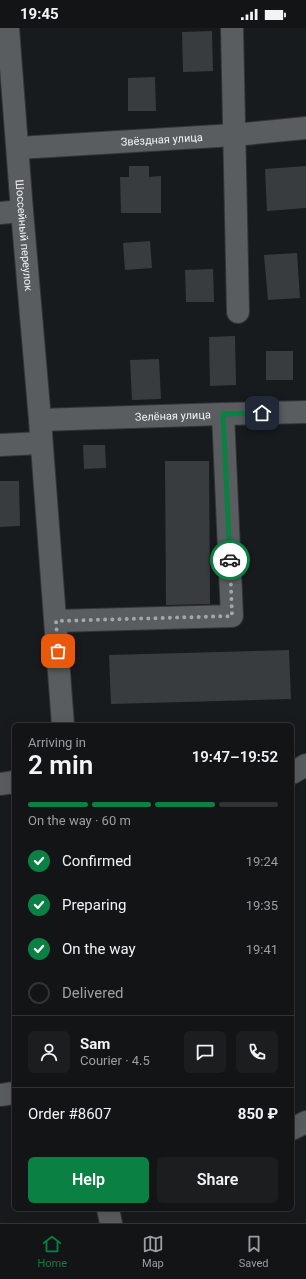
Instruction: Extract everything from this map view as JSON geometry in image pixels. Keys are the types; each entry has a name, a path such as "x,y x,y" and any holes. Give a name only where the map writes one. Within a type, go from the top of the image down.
{"street":[{"name":"Шоссейный переулок","path":"8,28 63,723"},
{"path":"232,28 238,312"},
{"name":"Звёздная улица","path":"18,148 234,135 306,128"},
{"path":"0,213 22,211"},
{"name":"Зелёная улица","path":"40,420 306,412"},
{"path":"56,621 232,616 223,414"},
{"path":"0,445 41,443"},
{"path":"294,772 306,765"},
{"path":"0,784 12,782"},
{"path":"0,1095 12,1093"},
{"path":"294,1128 306,1122"}],"building":[{"path":"212,31 213,71 183,72 182,32"},
{"path":"155,77 156,111 128,111 128,78"},
{"path":"129,166 149,166 149,177 161,176 161,213 121,213 120,177 129,177"},
{"path":"306,166 306,208 267,211 265,169"},
{"path":"150,241 152,268 125,270 123,243"},
{"path":"297,253 300,298 268,300 264,255"},
{"path":"213,269 214,302 186,302 185,270"},
{"path":"235,336 236,385 210,386 209,337"},
{"path":"266,351 293,351 293,380 266,380"},
{"path":"159,359 161,399 132,400 130,360"},
{"path":"83,445 105,445 106,468 84,469"},
{"path":"165,461 209,461 210,604 166,605"},
{"path":"0,481 19,481 20,526 0,527"},
{"path":"289,650 291,699 111,704 109,655"}],"way so far":[{"path":"58,651 56,621 232,616 230,560"}],"route":[{"path":"230,560 223,414 262,413"}]}
